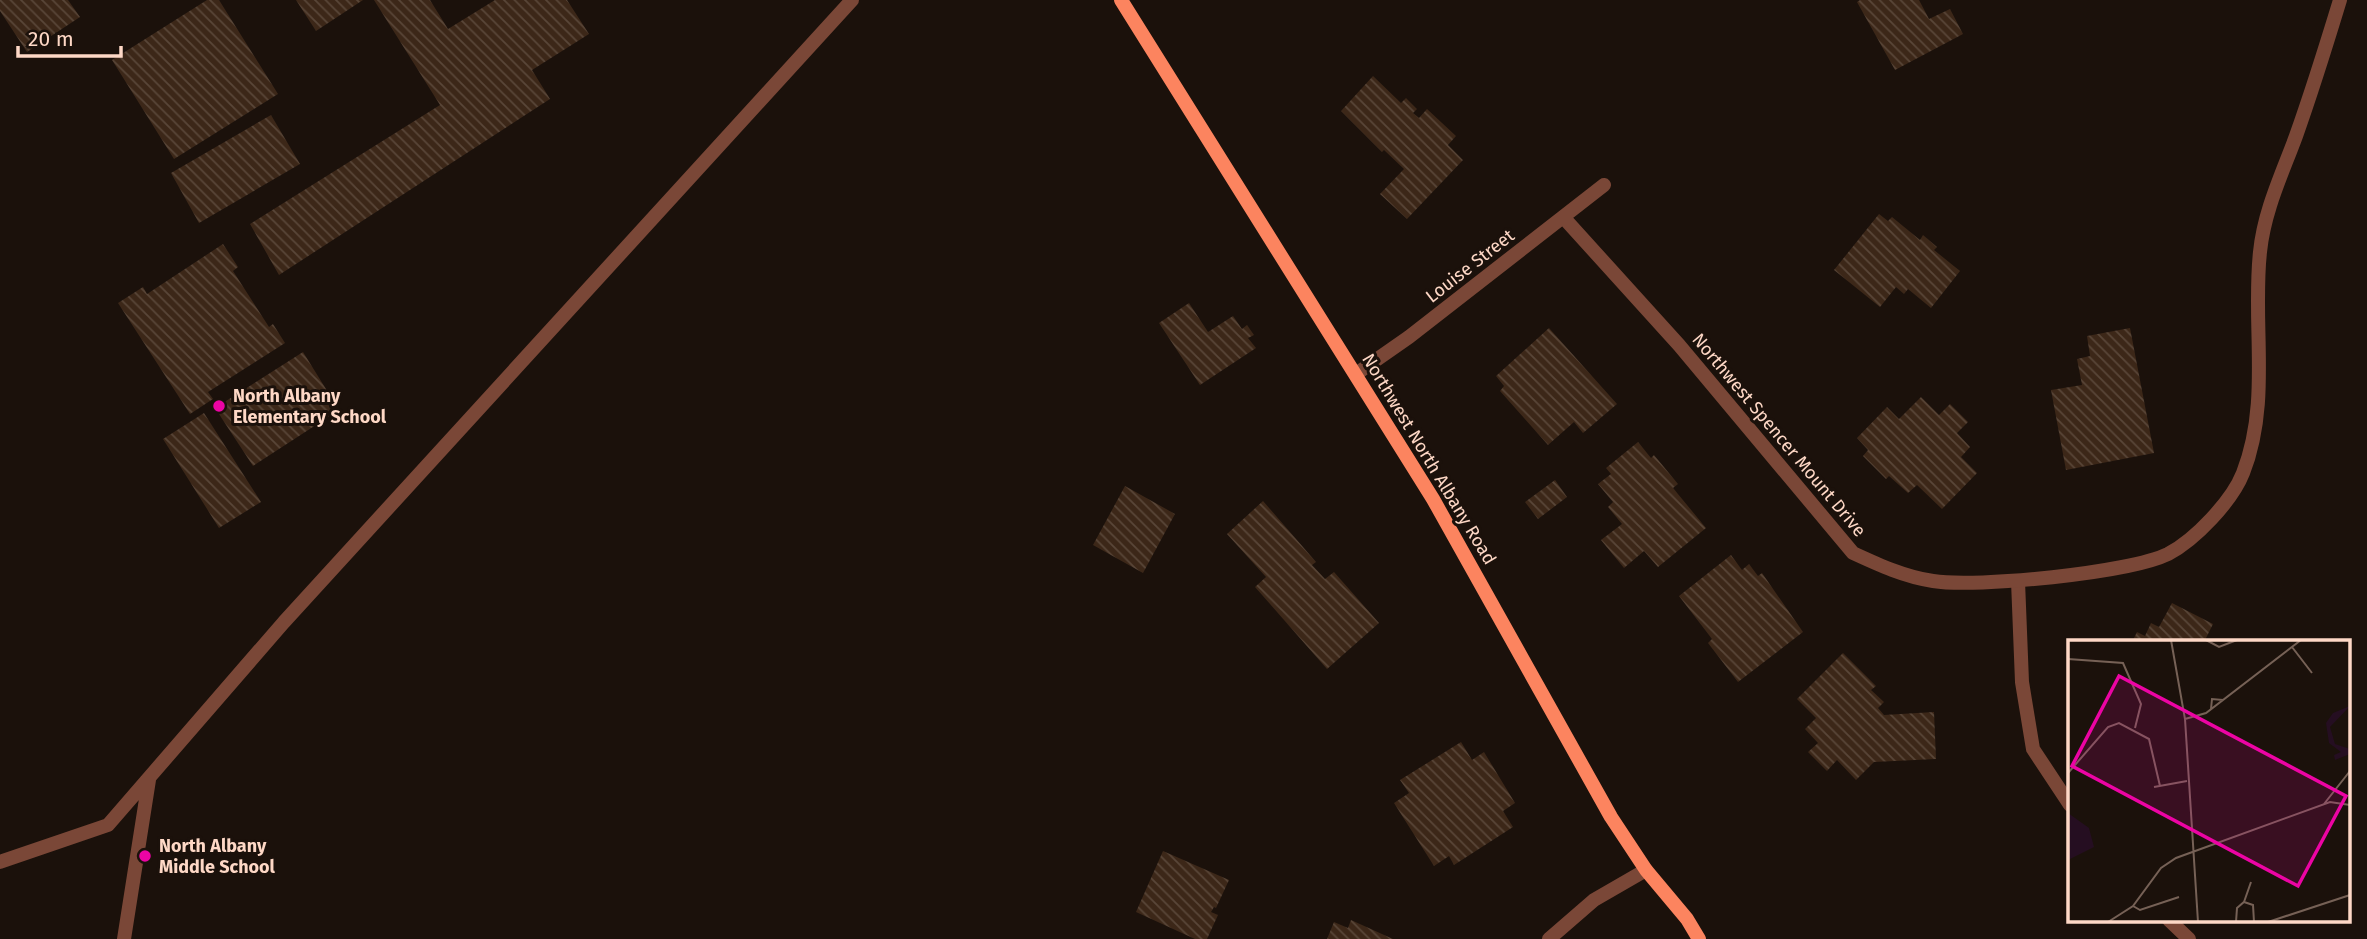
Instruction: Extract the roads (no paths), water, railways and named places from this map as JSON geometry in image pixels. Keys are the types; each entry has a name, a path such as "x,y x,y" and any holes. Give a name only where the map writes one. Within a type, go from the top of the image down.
{"main road":[{"name":"Northwest North Albany Road","path":"1121,0 1433,499 1611,817 1646,870 1688,919 1699,939"}],"street":[{"path":"0,862 108,825 284,622 852,0"},
{"name":"Northwest Spencer Mount Drive","path":"1564,218 1654,317 1853,553 1891,570 1934,582 2018,581 2128,565 2167,554 2193,537 2220,507 2242,474 2257,412 2262,241 2270,205 2340,0"},
{"name":"Louise Street","path":"1356,374 1604,185"},
{"path":"2018,581 2022,682 2033,749 2068,802"},
{"path":"124,939 149,778"},
{"path":"1549,939 1594,900 1646,870"},
{"path":"2171,922 2189,939"}],"place":[{"name":"North Albany Elementary School","path":"219,406"},
{"name":"North Albany Middle School","path":"145,856"}]}
